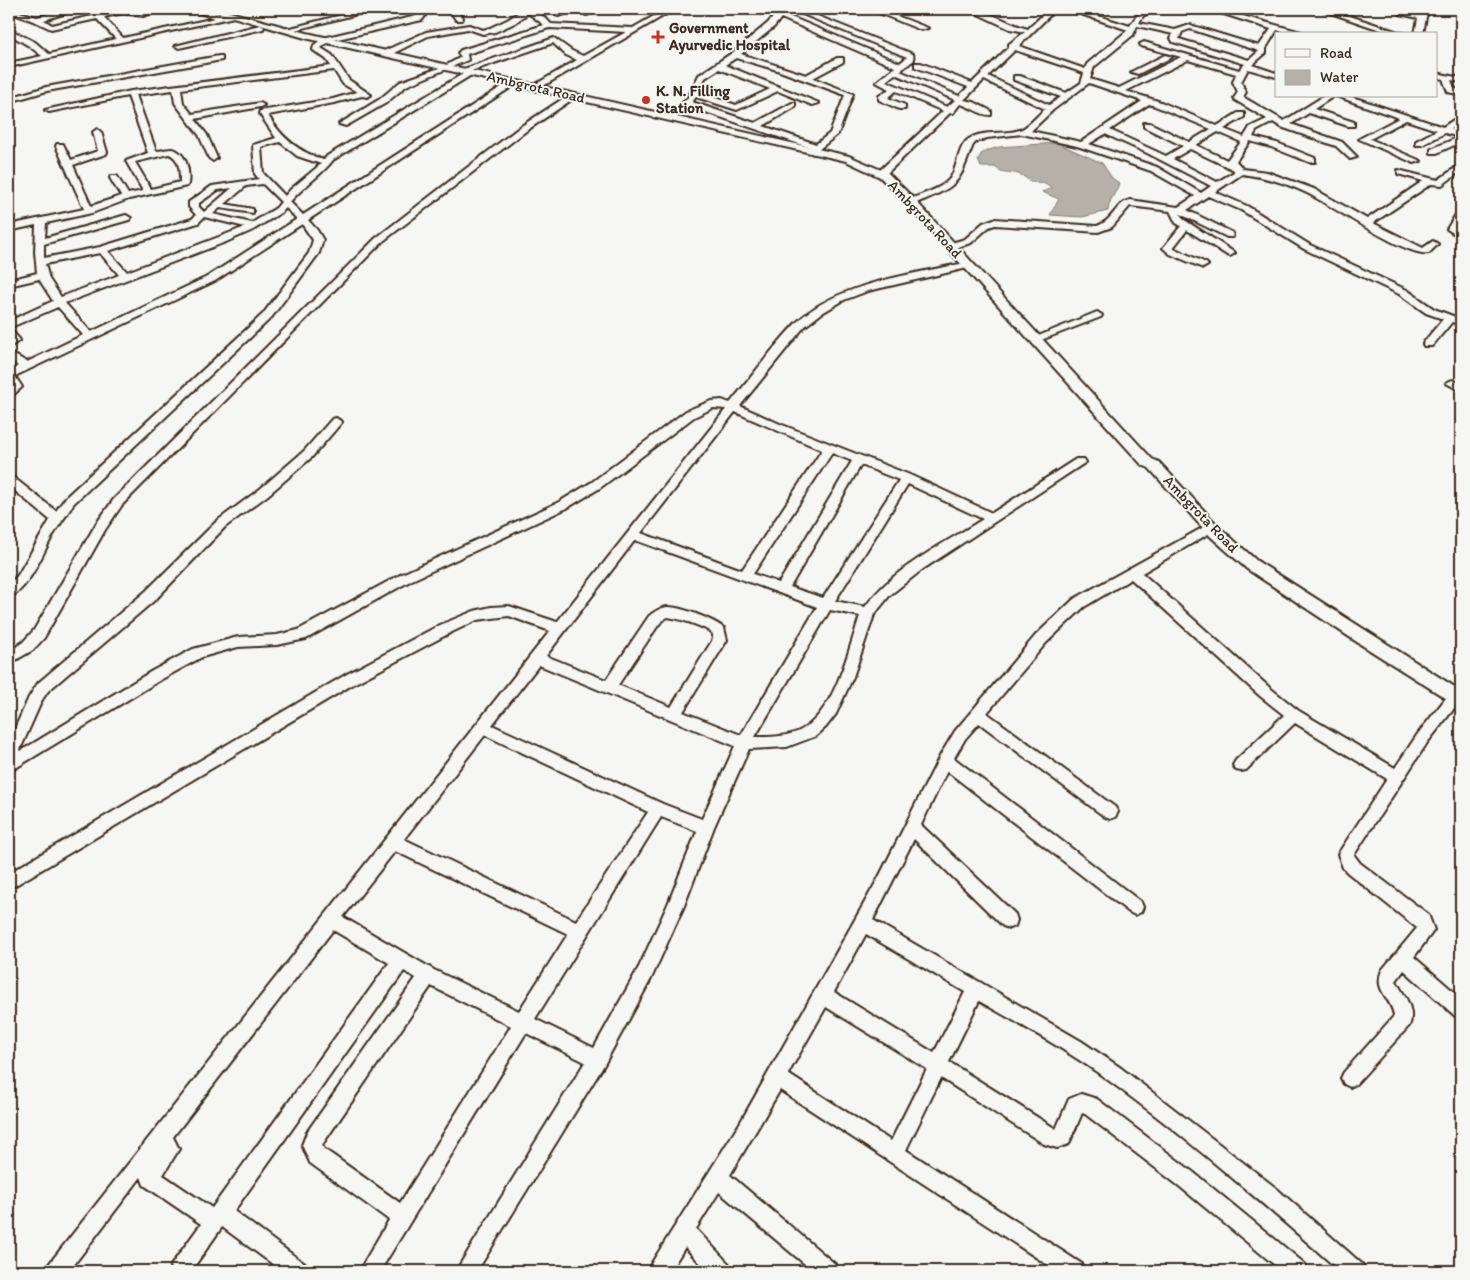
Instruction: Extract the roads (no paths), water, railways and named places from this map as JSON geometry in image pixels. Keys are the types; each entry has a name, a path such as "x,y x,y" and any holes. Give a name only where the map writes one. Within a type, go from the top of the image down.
{"main road":[{"path":"197,9 260,27 446,67"},
{"path":"210,9 326,41 387,53 512,84 532,87"},
{"name":"Ambgrota Road","path":"467,72 815,149 882,174 911,202 969,265 1147,462 1154,465 1221,538 1252,565 1458,703"},
{"path":"667,117 813,154 853,162"},
{"path":"1147,462 1147,467 1204,531 1241,565 1348,637 1458,703"}],"street":[{"path":"38,19 75,9"},
{"path":"9,10 38,19 51,27 126,10 143,14 160,9"},
{"path":"191,9 227,18"},
{"path":"287,30 341,12 373,9"},
{"path":"380,102 346,82 329,57 317,49 326,41 419,18 421,16 417,9"},
{"path":"453,9 460,18"},
{"path":"532,87 584,60 671,9"},
{"path":"794,9 911,56 880,82 950,110"},
{"path":"873,9 924,28"},
{"path":"970,9 1013,27 1029,31"},
{"path":"1068,9 1134,26 1178,32 1190,27 1263,50"},
{"path":"1023,132 1050,108 1082,87 1088,76 1090,66 1134,26 1140,15 1153,9"},
{"path":"1211,9 1260,18 1276,27 1292,32"},
{"path":"1323,9 1394,32"},
{"path":"1336,13 1346,9"},
{"path":"1402,9 1403,12 1422,17"},
{"path":"1419,32 1422,17 1427,9"},
{"path":"387,53 426,34 469,27 483,32 492,30 512,21 527,10 543,19 549,26"},
{"path":"882,174 950,110 1049,10"},
{"path":"667,117 686,104 700,80 735,55 771,25 782,12 988,113"},
{"path":"99,16 122,41"},
{"path":"174,38 227,18"},
{"path":"343,124 380,102 403,84 465,58 462,54 464,52 549,26 635,30"},
{"path":"9,65 122,41 174,38 260,27"},
{"path":"1276,27 1262,48 1263,50 1241,73 1237,82 1242,92 1238,98 1284,125 1340,144 1353,156"},
{"path":"9,31 32,44 48,57"},
{"path":"1178,32 1175,39 1275,74"},
{"path":"174,38 189,75"},
{"path":"9,313 12,324 59,302 228,238 253,226 279,210 305,180 322,168 330,158 467,72 552,40 557,41 569,53 584,60"},
{"path":"1144,44 1241,73"},
{"path":"1012,46 1216,129 1274,145 1312,160"},
{"path":"1146,56 1160,49"},
{"path":"1135,72 1175,53"},
{"path":"686,104 757,126 815,149 834,134 850,94 735,55"},
{"path":"1121,90 1188,57"},
{"path":"49,110 131,93 177,87 189,75 219,58"},
{"path":"806,78 840,60"},
{"path":"918,65 972,86"},
{"path":"719,66 815,103"},
{"path":"9,100 46,90 189,75 335,68"},
{"path":"708,73 722,77"},
{"path":"1438,75 1461,80"},
{"path":"983,76 1050,108"},
{"path":"1446,77 1451,90 1461,93"},
{"path":"1017,78 1066,96"},
{"path":"9,393 16,387 9,378 10,374 194,289 512,84"},
{"path":"177,87 178,100 207,142 213,158"},
{"path":"693,93 737,108 776,88"},
{"path":"895,88 882,98 902,107"},
{"path":"756,91 765,94"},
{"path":"131,93 142,128 152,153 155,154"},
{"path":"326,163 299,153 283,139 264,113 334,101 363,93"},
{"path":"9,659 28,646 39,634 100,527 118,502 276,346 358,260 406,218 499,147 573,96"},
{"path":"1284,125 1327,98"},
{"path":"1346,98 1461,137"},
{"path":"1340,107 1351,100"},
{"path":"1082,145 1148,101"},
{"path":"190,117 260,105"},
{"path":"757,126 792,105"},
{"path":"1308,110 1351,124"},
{"path":"1166,159 1241,115"},
{"path":"1406,117 1363,139 1417,161"},
{"path":"1419,143 1444,130 1461,117"},
{"path":"1238,169 1231,161 1253,129 1273,119"},
{"path":"1147,124 1238,169 1261,172 1281,178 1422,251 1428,250 1434,244"},
{"path":"1104,130 1166,159 1217,186"},
{"path":"68,164 103,152 97,132"},
{"path":"911,202 944,188 955,179 969,144 973,140 986,136 1023,132 1082,145 1154,169 1177,184 1244,208 1312,250 1403,292 1430,311 1461,322"},
{"path":"1434,151 1461,137"},
{"path":"9,592 23,578 56,519 70,500 267,316 314,253 318,245 317,238 303,219 264,182 258,170 256,145 283,139"},
{"path":"60,146 88,211"},
{"path":"9,228 88,211 126,197 181,185 185,182 182,164 176,153 155,154 130,161 148,192"},
{"path":"1401,172 1439,183 1461,167"},
{"path":"1177,210 1217,186 1238,169"},
{"path":"1450,176 1461,180"},
{"path":"114,178 126,197"},
{"path":"1366,223 1407,194 1430,181"},
{"path":"253,226 203,214 194,203 210,191 221,187 264,182"},
{"path":"41,262 102,250 195,221 243,184"},
{"path":"951,246 968,241 990,223 1007,222 1090,230 1109,225 1126,204 1130,203 1177,210 1230,235"},
{"path":"106,204 135,224"},
{"path":"218,205 250,210"},
{"path":"1177,210 1177,219 1230,253"},
{"path":"1461,213 1452,229 1461,235"},
{"path":"40,242 126,218"},
{"path":"40,221 43,275 59,302 89,336"},
{"path":"1186,226 1168,248 1203,265"},
{"path":"102,250 125,276"},
{"path":"56,1271 634,536 733,407 800,325 818,311 840,298 865,289 969,265"},
{"path":"9,282 43,275"},
{"path":"1036,339 1097,315"},
{"path":"1428,344 1450,318"},
{"path":"9,334 14,340 9,345"},
{"path":"9,355 26,366"},
{"path":"9,766 180,662 219,646 238,642 292,638 315,629 407,577 563,505 596,485 701,408 722,404 733,407 776,427 906,478 993,518"},
{"path":"9,758 36,697 43,687 151,595 221,524 264,492 308,454 336,422"},
{"path":"746,575 830,448"},
{"path":"782,589 860,459"},
{"path":"537,658 744,743 769,744 811,732 827,718 840,691 868,613 875,601 888,589 1080,462"},
{"path":"466,1271 598,1059 649,964 676,906 706,828 744,743 826,604 906,478"},
{"path":"9,480 56,519"},
{"path":"658,1271 717,1177 823,995 913,827 944,760 960,735 977,713 1060,620 1079,603 1204,531"},
{"path":"634,536 826,604 868,613"},
{"path":"1132,572 1294,715 1397,776"},
{"path":"9,882 352,678 445,629 474,616 509,611 526,615 560,629"},
{"path":"608,688 659,615 674,613 714,627 719,632 720,639 718,644 673,715"},
{"path":"1350,1078 1403,1020 1402,1007 1387,982 1388,976 1426,930 1426,924 1354,868 1346,858 1346,854 1422,739 1458,703"},
{"path":"977,713 1110,812"},
{"path":"1241,765 1294,715"},
{"path":"482,727 658,809 706,828"},
{"path":"944,760 1135,907"},
{"path":"369,1271 579,931 658,809"},
{"path":"913,827 1009,920"},
{"path":"393,842 579,931"},
{"path":"332,920 428,976 522,1024 598,1059"},
{"path":"863,923 1075,1047 1115,1074 1269,1195 1355,1271"},
{"path":"1403,958 1461,1010"},
{"path":"178,1271 401,961"},
{"path":"402,1217 317,1156 312,1145 314,1139 428,976"},
{"path":"895,1153 976,988"},
{"path":"823,995 1051,1137 1062,1137 1076,1106 1081,1103 1090,1106 1186,1179 1298,1271"},
{"path":"776,1077 1075,1271"},
{"path":"160,1138 168,1145 169,1149 154,1171 152,1178 217,1217 298,1271"},
{"path":"717,1177 828,1271"},
{"path":"684,1231 722,1271"}],"water":[{"path":"1057,143 1102,163 1112,178 1119,183 1108,211 1082,217 1050,215 1059,199 1042,192 1052,188 1045,183 1030,182 1025,177 1016,173 1002,171 995,167 981,167 978,160 981,154 999,147"}],"place":[{"name":"Government Ayurvedic Hospital","path":"658,37"},
{"name":"K. N. Filling Station","path":"646,100"}]}
